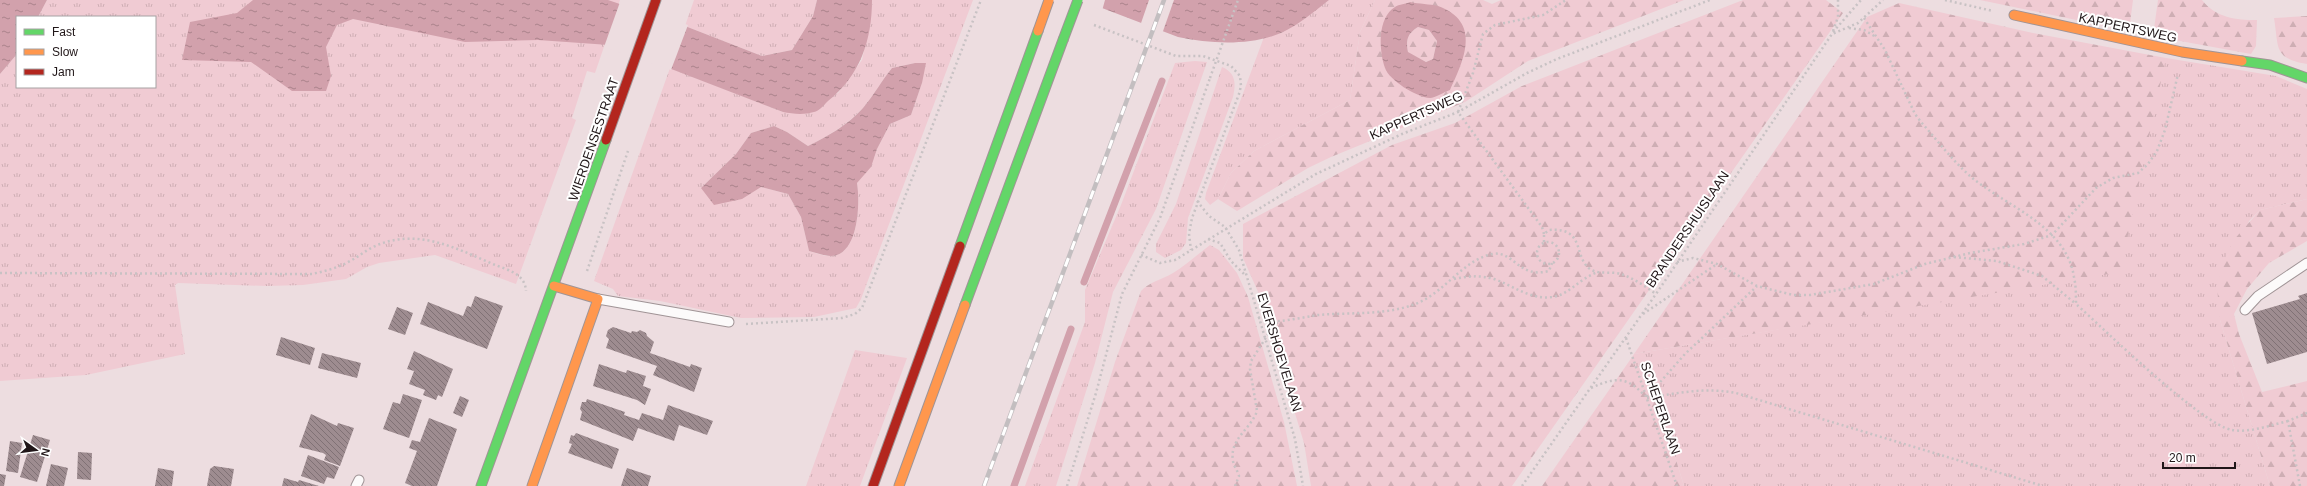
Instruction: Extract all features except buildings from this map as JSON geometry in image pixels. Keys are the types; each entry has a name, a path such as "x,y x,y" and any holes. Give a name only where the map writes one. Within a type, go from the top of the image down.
{"street":[{"name":"WIERDENSESTRAAT","path":"481,486 656,0"},
{"path":"873,486 1049,0"},
{"path":"899,486 1078,0"},
{"name":"KAPPERTSWEG","path":"2014,15 2182,52 2270,65 2307,78"},
{"path":"532,486 598,299 554,286"}],"lane":[{"path":"2245,310 2258,296 2307,263"},
{"path":"598,299 729,322"}],"path":[{"path":"729,322 754,324 842,318 855,314 862,308 981,0"},
{"path":"1067,486 1096,393 1120,300 1171,192 1238,0"},
{"path":"1544,242 1542,227 1458,112 1473,74 1483,34 1495,25 1543,15 1566,0"},
{"name":"KAPPERTSWEG","path":"1141,255 1153,261 1167,263 1316,174 1402,134 1458,112 1527,73 1557,59 1710,0"},
{"path":"1832,34 1838,17 1838,0"},
{"path":"1832,34 1861,0"},
{"path":"1832,34 1858,23 1882,0"},
{"path":"1944,0 2014,15"},
{"path":"1864,18 1878,39 1915,114 1960,166 1970,176 2030,217 2052,235 2062,249 2074,276 2076,304"},
{"path":"1100,28 1176,56 1207,57 1231,66 1240,76 1241,86 1239,94 1197,201 1190,226 1190,250"},
{"path":"1843,29 1864,30 1878,39"},
{"name":"BRANDERSHUISLAAN","path":"1522,486 1626,338 1832,34"},
{"path":"1677,262 1693,258 1717,264 1757,286 1793,295 1810,295 1874,284 1925,264 1951,257 2024,244 2052,235 2096,188 2113,178 2138,173 2148,164 2157,151 2165,130 2182,52"},
{"path":"1197,201 1209,216 1225,228"},
{"name":"EVERSHOEVELAAN","path":"1225,228 1239,250 1258,318 1266,338 1295,439 1303,486"},
{"path":"1544,234 1553,229 1570,234 1577,243 1586,265 1598,272 1620,274 1642,284 1656,294"},
{"path":"0,273 312,274 337,268 386,241 402,238 417,238 446,245 509,271 521,277 525,284 526,291"},
{"path":"1208,239 1220,243 1231,261 1246,275"},
{"path":"1258,318 1281,321 1318,315 1393,310 1419,303 1435,294 1480,257 1494,254 1506,255 1525,270 1532,273 1549,271 1552,263 1556,260 1558,248 1549,241 1544,242 1539,246 1538,257 1546,264 1552,263"},
{"path":"1951,257 1997,260 2042,276 2076,304 2175,392 2215,424 2232,430 2248,430 2288,421 2307,413"},
{"path":"1642,314 1717,264"},
{"path":"1452,280 1472,276 1484,277 1494,279 1524,293 1538,297 1552,297 1563,294 1582,279 1598,272"},
{"path":"1647,398 1685,354 1757,286"},
{"path":"1234,486 1239,476 1233,461 1236,443 1255,417 1257,411 1250,369 1251,361 1274,325 1281,321"},
{"name":"SCHEPERLAAN","path":"1626,338 1677,486"},
{"path":"1590,388 1612,380 1624,381 1638,388 1647,398"},
{"path":"1647,398 1691,391 1716,390 1736,393 2043,486"},
{"path":"2288,421 2300,486"}],"green space":[{"path":"47,0 620,0 595,73 587,71 572,118 576,120 516,284 435,255 379,263 367,267 346,279 303,285 267,286 178,283 175,285 185,354 86,375 0,381 0,74 16,55 16,88 156,88 156,16 39,16"},
{"path":"694,0 817,0 813,16 792,50 762,56 685,26"},
{"path":"872,0 973,0 861,299 856,308 814,317 741,318 660,301 618,296 613,289 594,281 670,68 783,112 838,93 862,60 869,27","holes":["915,63 922,83 911,115 890,124 874,158 857,183 858,212 854,233 850,243 837,255 827,256 809,251 801,217 788,194 761,187 701,188 736,154 751,133 774,126 787,132 808,146 837,130 857,114 867,103 892,68"]},
{"path":"1329,0 1375,0 1360,32 1350,100 1254,151 1231,173 1218,199 1210,205 1205,199 1206,193 1264,37 1281,33"},
{"path":"1375,0 1483,0 1492,4 1501,0 1684,0 1528,61 1465,102 1331,157 1308,168 1237,211 1218,199 1231,173 1254,151 1350,100 1360,32","holes":["1410,2 1463,61 1385,69"]},
{"path":"1743,0 1826,0 1843,13 1512,486 1311,486 1304,443 1259,294 1243,258 1243,224 1392,145 1455,123 1522,86"},
{"path":"1980,0 2133,0 2129,31"},
{"path":"2158,0 2202,0 2214,11 2227,17 2257,20 2256,46 2251,54 2153,36"},
{"path":"1899,3 2033,33 2166,58 2120,272 1634,354 1867,17"},
{"path":"2307,16 2307,64 2296,62 2283,55 2278,44 2274,18"},
{"path":"1418,27 1429,30 1437,41 1433,59 1426,62 1408,53 1407,44 1409,35"},
{"path":"2166,58 2276,76 2307,89 2307,199 2260,210 2249,221 2220,320 2270,486 1684,486 1666,427 1651,391 1630,360 1634,354 1908,307"},
{"path":"1195,61 1207,62 1156,209 1113,292 1095,363 1056,486 1025,486 1085,322 1085,290 1121,205 1175,63"},
{"path":"1222,67 1230,72 1234,79 1235,87 1233,97 1188,218 1186,243 1181,250 1165,258 1156,252 1156,244 1176,204"},
{"path":"2307,199 2307,241 2269,263 2247,289 2234,314 2239,334 2262,392 2307,381 2307,486 2270,486 2220,320 2217,287 2224,261 2232,242 2260,210"},
{"path":"1210,245 1219,250 1237,273 1248,297 1284,422 1297,486 1077,486 1115,362 1141,291 1151,283 1178,270"},
{"path":"855,350 907,358 860,486 806,486"},
{"path":"1630,360 1651,391 1666,427 1684,486 1542,486"}],"water":[{"path":"0,0 47,0 39,16 16,16 16,55 0,74"},
{"path":"253,0 608,0 685,26 762,56 792,50 813,16 817,0 872,0 870,29 867,43 856,69 839,91 820,109 810,113 798,114 783,112 609,45 538,40 465,42 353,19 337,25 326,47 331,76 326,91 292,91 251,62 182,60 190,22 237,13"},
{"path":"1081,0 1329,0 1312,14 1281,33 1243,42 1217,42 1178,37"},
{"path":"1410,2 1438,6 1452,13 1460,22 1465,32 1466,43 1464,54 1450,90 1432,98 1418,95 1397,83 1388,73 1383,61 1381,35 1382,26 1385,19 1389,12 1395,7","holes":["1418,27 1429,30 1437,41 1433,59 1426,62 1408,52 1407,41 1409,35"]},
{"path":"915,63 926,63 922,83 911,115 890,124 877,149 871,167 857,183 858,212 854,233 850,243 837,255 827,256 809,251 801,217 788,194 761,187 742,199 714,205 701,188 736,154 751,133 774,126 787,132 808,146 837,130 851,120 867,103 892,68"}],"pier":[{"path":"1079,0 1105,0 1102,11"},
{"path":"1149,0 1174,0 1162,34 1140,26"},
{"path":"620,2 688,25 671,70 604,47"}],"waterway":[{"path":"1084,282 1162,81"},
{"path":"1014,486 1071,329"}],"railway":[{"path":"984,486 1164,0"}],"traffic: fast":[{"path":"1063,40 1078,0"},
{"path":"960,246 1038,31"},
{"path":"965,305 1063,40"},
{"path":"2242,61 2270,65 2307,78"},
{"path":"481,486 606,140"}],"traffic: slow":[{"path":"1038,31 1049,0"},
{"path":"2014,15 2182,52 2242,61"},
{"path":"532,486 598,299 554,286"},
{"path":"899,486 965,305"}],"traffic: jam":[{"path":"606,140 656,0"},
{"path":"873,486 960,246"}]}
